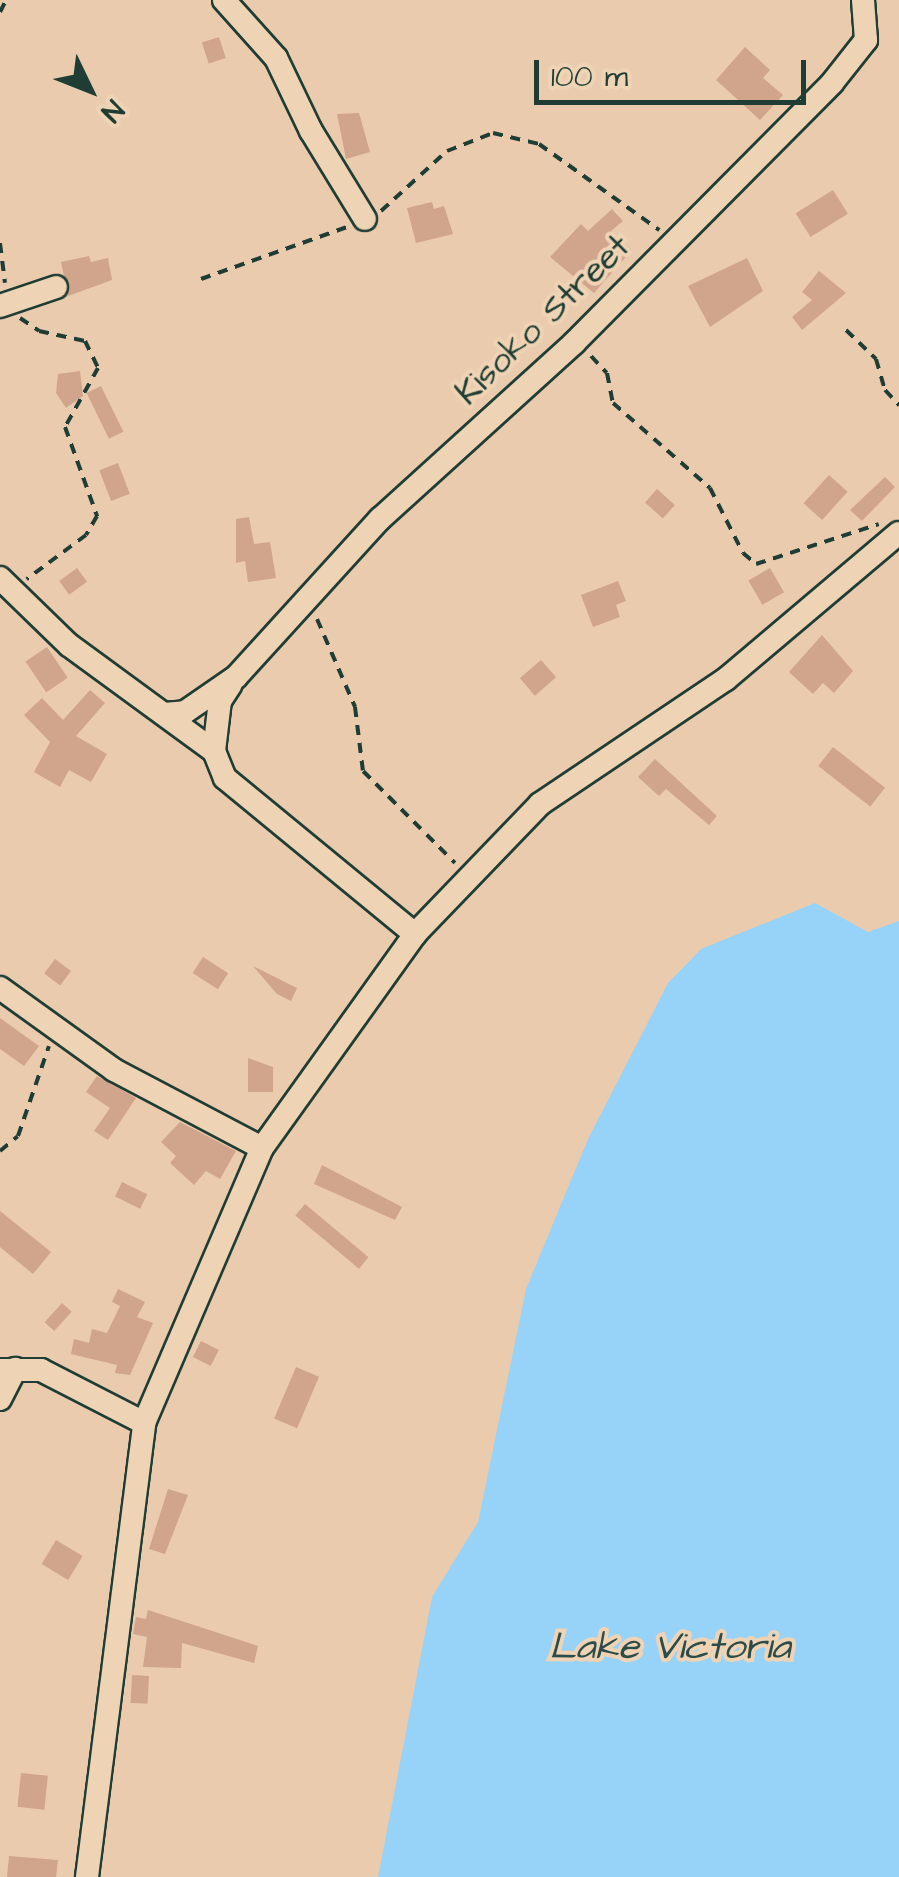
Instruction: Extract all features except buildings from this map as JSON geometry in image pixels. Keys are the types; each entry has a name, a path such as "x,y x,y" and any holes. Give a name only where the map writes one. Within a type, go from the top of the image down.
{"street":[{"path":"224,0 276,58 310,131 365,219"},
{"name":"Kisoko Street","path":"214,751 220,701 236,677 380,519 574,343 854,60 869,29 863,0"},
{"path":"3,305 56,287"},
{"path":"87,1877 144,1424 262,1148 415,934 540,804 726,679 894,528"},
{"path":"0,578 68,645 214,751 225,778 415,934"},
{"name":"Kisoko Street","path":"164,714 185,712 236,677"},
{"path":"0,988 114,1070 262,1148"},
{"path":"0,1399 8,1370 41,1370 144,1424"}],"path":[{"path":"0,12 6,0"},
{"path":"200,279 365,219 401,196 447,151 493,133 539,144 675,242"},
{"path":"0,243 3,305 32,329 84,340 98,368 65,427 96,516 78,541 31,574 18,597"},
{"path":"846,330 876,360 884,390 899,405"},
{"path":"574,343 605,369 622,413 710,488 743,553 756,564 894,528"},
{"path":"309,601 354,707 363,771 468,876"},
{"path":"0,1151 18,1136 56,1028"}],"water":[{"name":"Lake Victoria","path":"815,903 868,932 899,921 899,1877 378,1877 432,1597 478,1522 526,1289 588,1139 668,983 701,949"}]}
